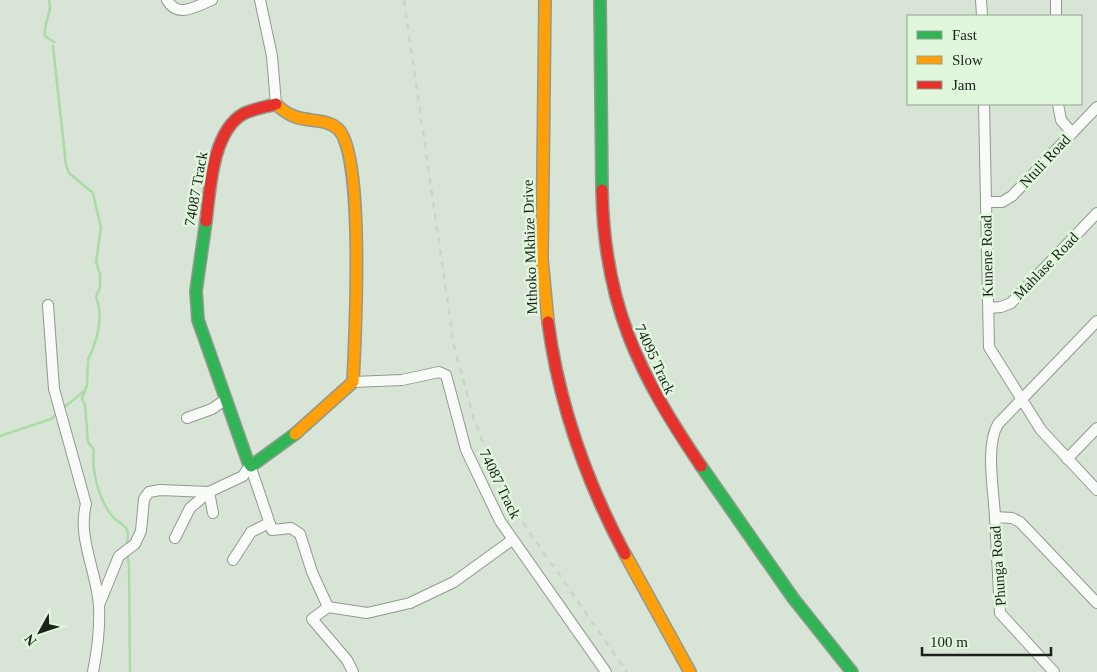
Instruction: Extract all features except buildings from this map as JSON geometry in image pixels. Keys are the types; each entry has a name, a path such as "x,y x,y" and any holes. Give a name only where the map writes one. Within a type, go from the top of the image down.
{"street":[{"path":"167,0 173,9 180,11 212,0"},
{"path":"250,465 254,466 303,428 326,404 354,382 358,280 356,215 344,136 338,126 332,123 293,119 284,114 276,104 272,56 260,0"},
{"name":"Mthoko Mkhize Drive","path":"545,0 542,259 544,300 556,374 570,425 601,506 690,672"},
{"name":"74095 Track","path":"600,0 602,206 605,247 610,282 631,347 647,381 669,419 827,645 852,672"},
{"path":"981,0 982,15"},
{"path":"1056,0 1056,15"},
{"name":"74087 Track","path":"250,465 198,320 196,291 212,174 220,142 236,120 252,110 276,104"},
{"name":"Kunene Road","path":"984,105 989,347 1040,430 1097,490"},
{"path":"1058,105 1061,120 1072,133"},
{"name":"Ntuli Road","path":"986,202 1002,202 1012,196 1097,107"},
{"name":"Mahlase Road","path":"989,308 1002,307 1011,303 1097,213"},
{"path":"48,305 54,388 86,504 83,516 84,530 99,606 93,672"},
{"path":"995,517 992,444 994,431 998,424 1097,321"},
{"name":"74087 Track","path":"354,382 402,380 438,372 446,375 466,450 487,496 512,540 606,672"},
{"path":"188,418 212,409 226,399"},
{"path":"1068,460 1097,428"},
{"path":"175,538 190,508 209,492 243,476 250,465"},
{"path":"250,465 272,530 291,528 300,534 312,572 328,607"},
{"path":"99,606 119,556 135,544 140,531 144,499 149,492 160,490 209,492"},
{"path":"209,492 213,513"},
{"name":"Phunga Road","path":"1054,672 1000,613 995,517 1012,518 1020,522 1097,603"},
{"path":"233,560 251,532 269,523"},
{"path":"353,672 347,660 312,619 328,607 367,613 410,603 454,582 512,540"}],"waterway":[{"path":"49,0 50,9 45,27 45,36 54,42"},
{"path":"53,46 66,165 69,173 93,193 101,228 96,262 100,274 100,287 96,297 99,321 97,337 88,360"},
{"path":"88,363 87,385 82,399 85,405 88,442 94,450 95,476 100,494 108,510 127,530 127,546"},
{"path":"62,409 83,392"},
{"path":"0,436 51,419 58,413"},
{"path":"127,554 129,564 130,672"}],"railway":[{"path":"404,0 454,346 473,416 492,467 517,514 627,672"}],"traffic: fast":[{"path":"600,0 602,190"},
{"path":"206,221 196,291 198,320 248,462 251,466 295,434"},
{"path":"701,466 793,598 852,672"}],"traffic: slow":[{"path":"545,0 542,259 548,322"},
{"path":"276,104 293,116 325,122 338,129 346,145 352,173 355,209 356,290 353,382 295,434"},
{"path":"625,554 690,672"}],"traffic: jam":[{"path":"206,221 214,163 225,134 233,122 243,114 276,104"},
{"path":"602,190 604,231 609,268 629,336 659,400 701,466"},
{"path":"548,322 559,383 576,442 598,499 625,554"}]}
